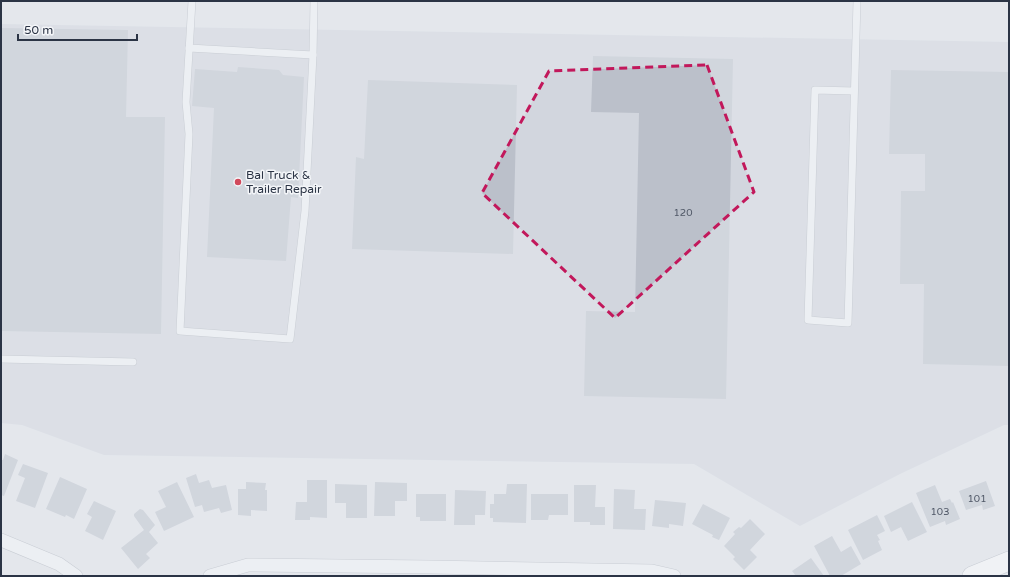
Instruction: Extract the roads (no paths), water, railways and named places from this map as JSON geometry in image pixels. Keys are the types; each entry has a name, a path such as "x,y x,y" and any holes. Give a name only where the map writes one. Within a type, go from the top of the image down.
{"street":[{"path":"1,540 59,564 76,576"},
{"path":"972,576 1009,561"},
{"path":"210,576 248,565 430,571 652,572 674,576"}],"lane":[{"path":"192,1 186,102 189,134 180,331 290,339 305,211 313,55 314,1"},
{"path":"854,91 815,90 808,320 848,322 857,1"},
{"path":"189,48 313,55"},
{"path":"1,359 133,362"}],"place":[{"name":"Bal Truck & Trailer Repair","path":"238,182"}]}
